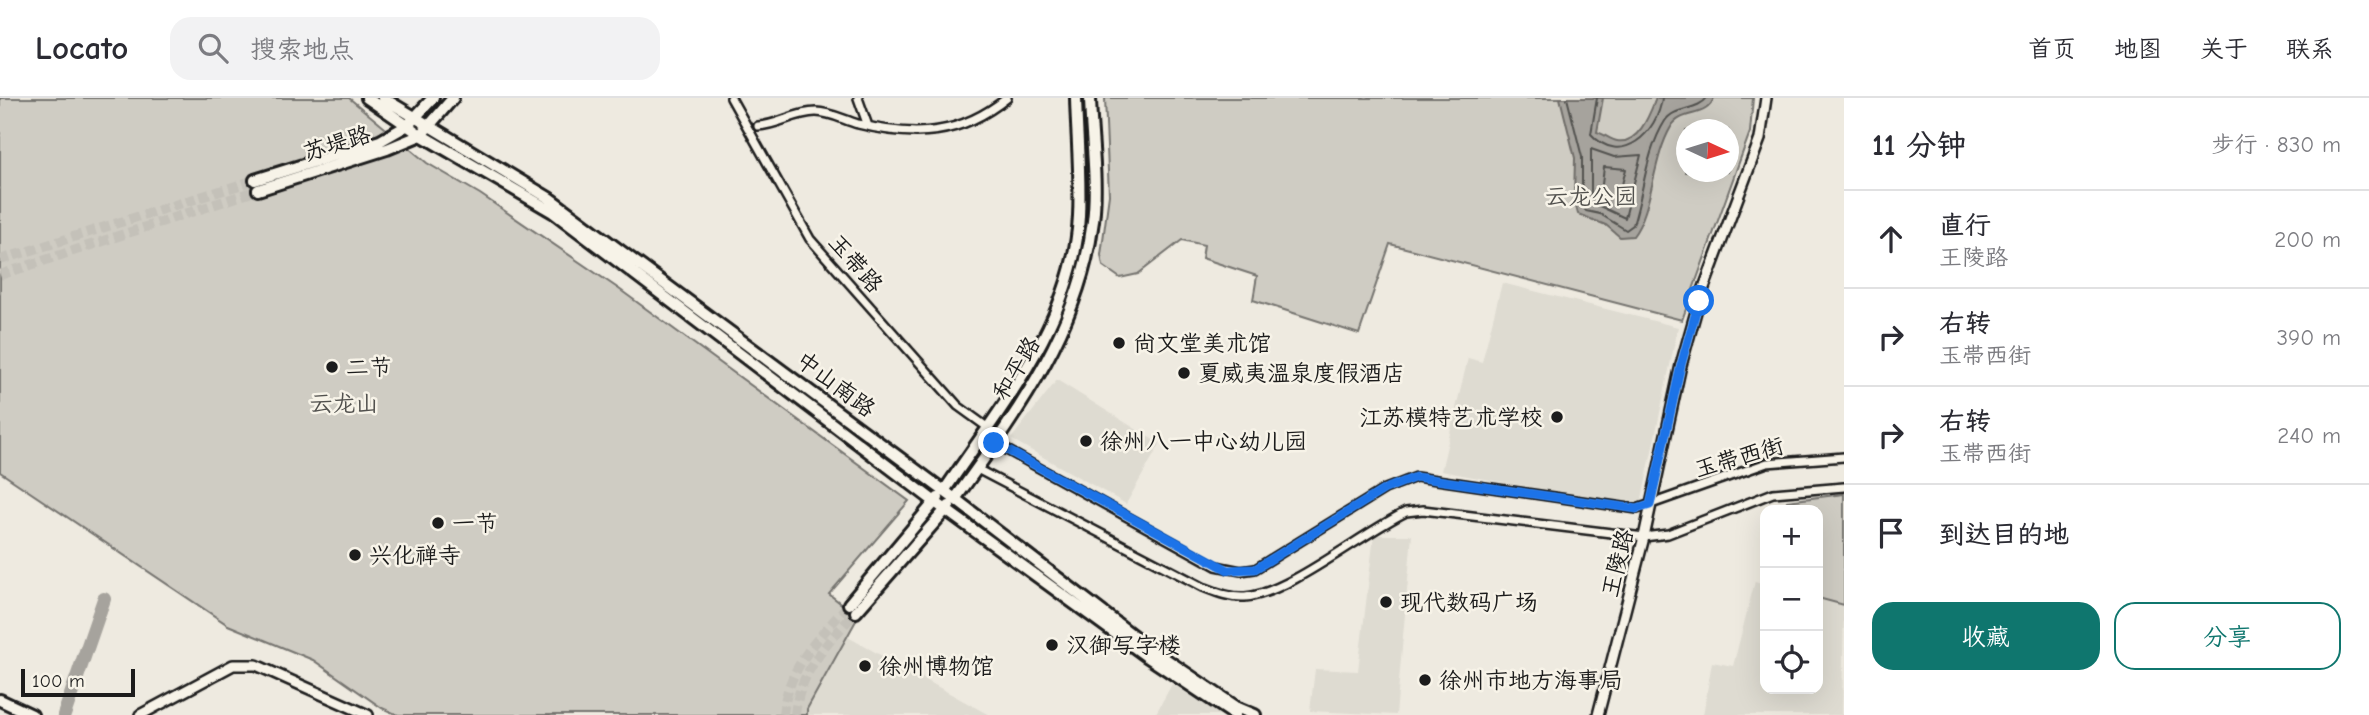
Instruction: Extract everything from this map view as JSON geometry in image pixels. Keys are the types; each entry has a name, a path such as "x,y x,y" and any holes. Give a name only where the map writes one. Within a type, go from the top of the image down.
{"main road":[{"name":"中山南路","path":"367,98 411,121"},
{"name":"中山南路","path":"383,98 411,121 553,212 935,502 1145,655 1235,715"},
{"name":"苏堤路","path":"426,131 387,149 256,185 380,141 411,121 433,98"},
{"path":"426,131 453,98"},
{"name":"和平路","path":"1076,98 1079,217 1067,283 1031,363 944,491 852,608 955,499 1043,370 1081,287 1093,218 1090,98"},
{"name":"中山南路","path":"426,131 549,198 955,499 1149,648 1236,707 1255,715"},
{"path":"0,700 32,715"}],"street":[{"name":"玉带路","path":"731,98 810,239 958,405 987,427"},
{"path":"858,98 869,126"},
{"path":"758,126 780,123 804,113 819,112 900,132 960,127 1007,98"},
{"name":"王陵路","path":"1598,715 1645,533 1685,352 1699,301 1760,139 1766,98"},
{"name":"玉带西街","path":"994,443 1228,570 1255,569 1385,489 1416,477 1650,509 1767,463 1844,457"},
{"path":"976,469 1203,587 1224,595 1244,597 1271,592 1406,512 1423,510 1668,534 1773,493 1844,487"},
{"path":"140,715 233,665 256,665 368,715"}],"shaded area":[{"name":"江苏模特艺术学校","path":"1502,283 1678,327 1640,508 1441,471 1468,358 1482,362"},
{"name":"徐州八一中心幼儿园","path":"1057,380 1160,444 1126,504 1011,439"},
{"name":"现代数码广场","path":"1374,535 1412,535 1396,715 1310,711 1315,669 1358,671"},
{"path":"1755,581 1760,582 1760,694 1823,694 1823,599 1844,605 1842,715 1703,715 1712,662 1733,666"},
{"name":"徐州博物馆","path":"846,636 989,715 807,715 807,709"},
{"path":"1172,684 1223,715 1155,715"}],"green space":[{"name":"云龙山","path":"0,98 349,98 427,163 480,194 619,289 909,501 829,594 858,617 807,709 807,715 398,715 382,708 313,660 228,625 0,472"},
{"name":"云龙公园","path":"1105,98 1753,98 1750,132 1739,162 1739,119 1676,119 1676,182 1732,182 1682,320 1390,244 1359,334 1253,300 1257,276 1202,258 1204,245 1182,240 1138,274 1120,278 1103,266 1101,255 1109,195"},
{"path":"1844,494 1844,605 1823,599 1823,505 1787,505 1787,501"}],"water":[{"name":"云龙公园","path":"1560,98 1603,98 1597,132 1617,141 1625,141 1632,138 1642,127 1656,98 1714,98 1706,109 1676,119 1671,127 1660,154 1645,212 1633,236 1620,237 1606,225 1578,214 1574,199 1575,158"}],"waterway":[{"path":"64,715 104,599"}],"tunnel":[{"path":"0,260 255,180"},
{"path":"0,275 258,190"},
{"path":"783,715 791,682 806,654 849,604"},
{"path":"795,715 808,672 825,647 856,612"}],"place":[{"name":"尚文堂美术馆","path":"1119,343"},
{"name":"二节","path":"332,367"},
{"name":"夏威夷温泉度假酒店","path":"1184,373"},
{"name":"江苏模特艺术学校","path":"1557,417"},
{"name":"徐州八一中心幼儿园","path":"1086,441"},
{"name":"一节","path":"438,523"},
{"name":"兴化禅寺","path":"355,555"},
{"name":"现代数码广场","path":"1386,602"},
{"name":"汉御写字楼","path":"1052,645"},
{"name":"徐州博物馆","path":"865,666"},
{"name":"徐州市地方海事局","path":"1425,680"}],"route":[{"path":"994,443 1216,566 1228,570 1255,569 1385,489 1416,477 1637,509 1650,505 1681,365 1699,301"}]}
